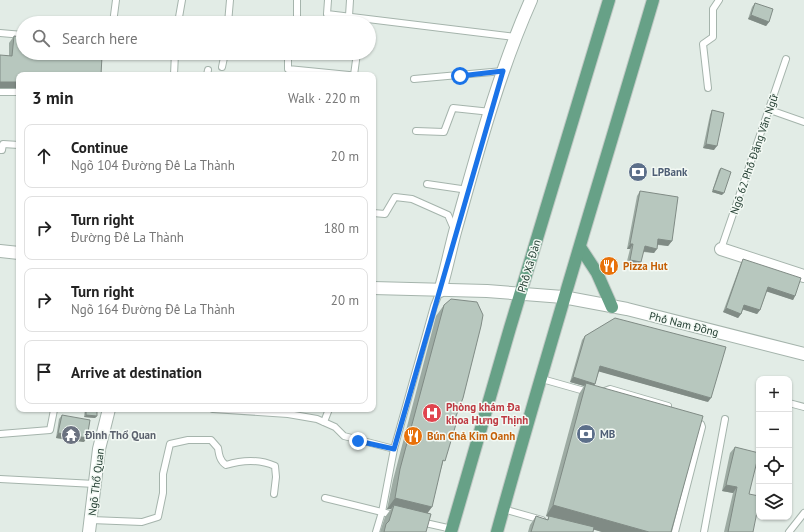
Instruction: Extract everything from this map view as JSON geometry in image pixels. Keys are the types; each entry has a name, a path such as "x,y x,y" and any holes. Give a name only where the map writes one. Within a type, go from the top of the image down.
{"main road":[{"name":"Phố Xã Đàn","path":"452,530 520,294 609,0"},
{"path":"497,532 542,379 563,297 580,247 653,0"},
{"path":"580,247 596,273 612,307"}],"street":[{"path":"440,291 455,232 503,71 515,37 531,0"},
{"path":"722,249 804,276"},
{"path":"0,251 16,253"},
{"name":"Phố Nam Đồng","path":"376,288 440,291 487,291 563,297 612,307 804,354"},
{"name":"Ngõ Thổ Quan","path":"89,532 99,449 108,412"}],"lane":[{"path":"114,16 116,0"},
{"path":"179,16 182,0"},
{"path":"229,16 230,0"},
{"path":"297,0 297,16"},
{"path":"328,0 327,14 348,16 350,0"},
{"path":"708,88 703,44 713,38 712,9 719,0"},
{"path":"376,22 515,37"},
{"path":"0,33 16,34"},
{"name":"Ngõ 62 Phố Đặng Văn Ngữ","path":"722,249 786,59"},
{"path":"174,72 175,60"},
{"path":"222,67 224,60"},
{"path":"288,60 288,69 318,72"},
{"path":"354,72 356,60"},
{"path":"414,79 503,71"},
{"path":"0,92 16,92"},
{"path":"416,131 444,132 453,108 491,112"},
{"path":"770,110 804,122"},
{"path":"0,150 2,150 3,144 16,144"},
{"path":"427,184 468,190"},
{"path":"376,214 385,214 395,197 412,199 448,215 455,232"},
{"path":"376,532 382,512 394,449 434,306 440,291"},
{"path":"542,379 610,398"},
{"path":"596,394 610,389 668,406"},
{"path":"792,404 804,407"},
{"path":"0,434 50,430 54,412"},
{"path":"260,412 288,414 317,419 335,427 344,436 394,449"},
{"path":"324,422 329,412"},
{"path":"704,532 725,419"},
{"path":"675,532 702,428 701,424 690,420"},
{"path":"91,520 142,522 158,517 164,493 163,474 170,444 188,440 211,440 218,448 222,463 226,465 246,461 264,461 275,466 276,477 274,494"},
{"path":"0,479 95,484"},
{"path":"325,498 405,518"},
{"path":"503,508 551,522"},
{"path":"789,532 804,513"},
{"path":"412,520 452,530"}],"building":[{"path":"755,3 773,9 769,22 751,15"},
{"path":"14,36 16,36 16,60 102,60 101,72 16,72 16,82 0,82 0,55 12,56"},
{"path":"712,110 724,113 717,146 706,144"},
{"path":"721,168 731,172 724,193 713,190"},
{"path":"640,191 678,197 672,241 658,239 657,249 645,246 641,262 630,260 633,244 630,244"},
{"path":"743,259 801,278 795,296 768,287 760,310 744,305 741,314 726,308"},
{"path":"451,299 477,302 483,315 463,398 453,424 456,424 445,461 443,460 432,507 395,498 400,469 444,305"},
{"path":"615,318 726,347 711,398 600,366 595,384 573,377 585,336"},
{"path":"586,383 703,416 671,532 649,532 553,505"},
{"path":"86,412 97,412 97,416 86,415"},
{"path":"62,415 90,420 87,438 58,433"},
{"path":"735,447 756,452 756,465 749,494 756,495 756,517 753,532 728,532 737,487 726,485"},
{"path":"394,505 431,514 426,532 384,532"},
{"path":"536,516 548,520 549,516 594,527 593,532 531,532"}],"place":[{"name":"LPBank","path":"638,172"},
{"name":"Pizza Hut","path":"609,266"},
{"name":"Phòng khám Đa khoa Hưng Thịnh","path":"432,413"},
{"name":"MB","path":"586,434"},
{"name":"Đình Thổ Quan","path":"71,435"},
{"name":"Bún Chả Kim Oanh","path":"413,436"}],"route":[{"path":"358,441 394,449 434,306 444,278 455,232 503,71 460,76"}]}
